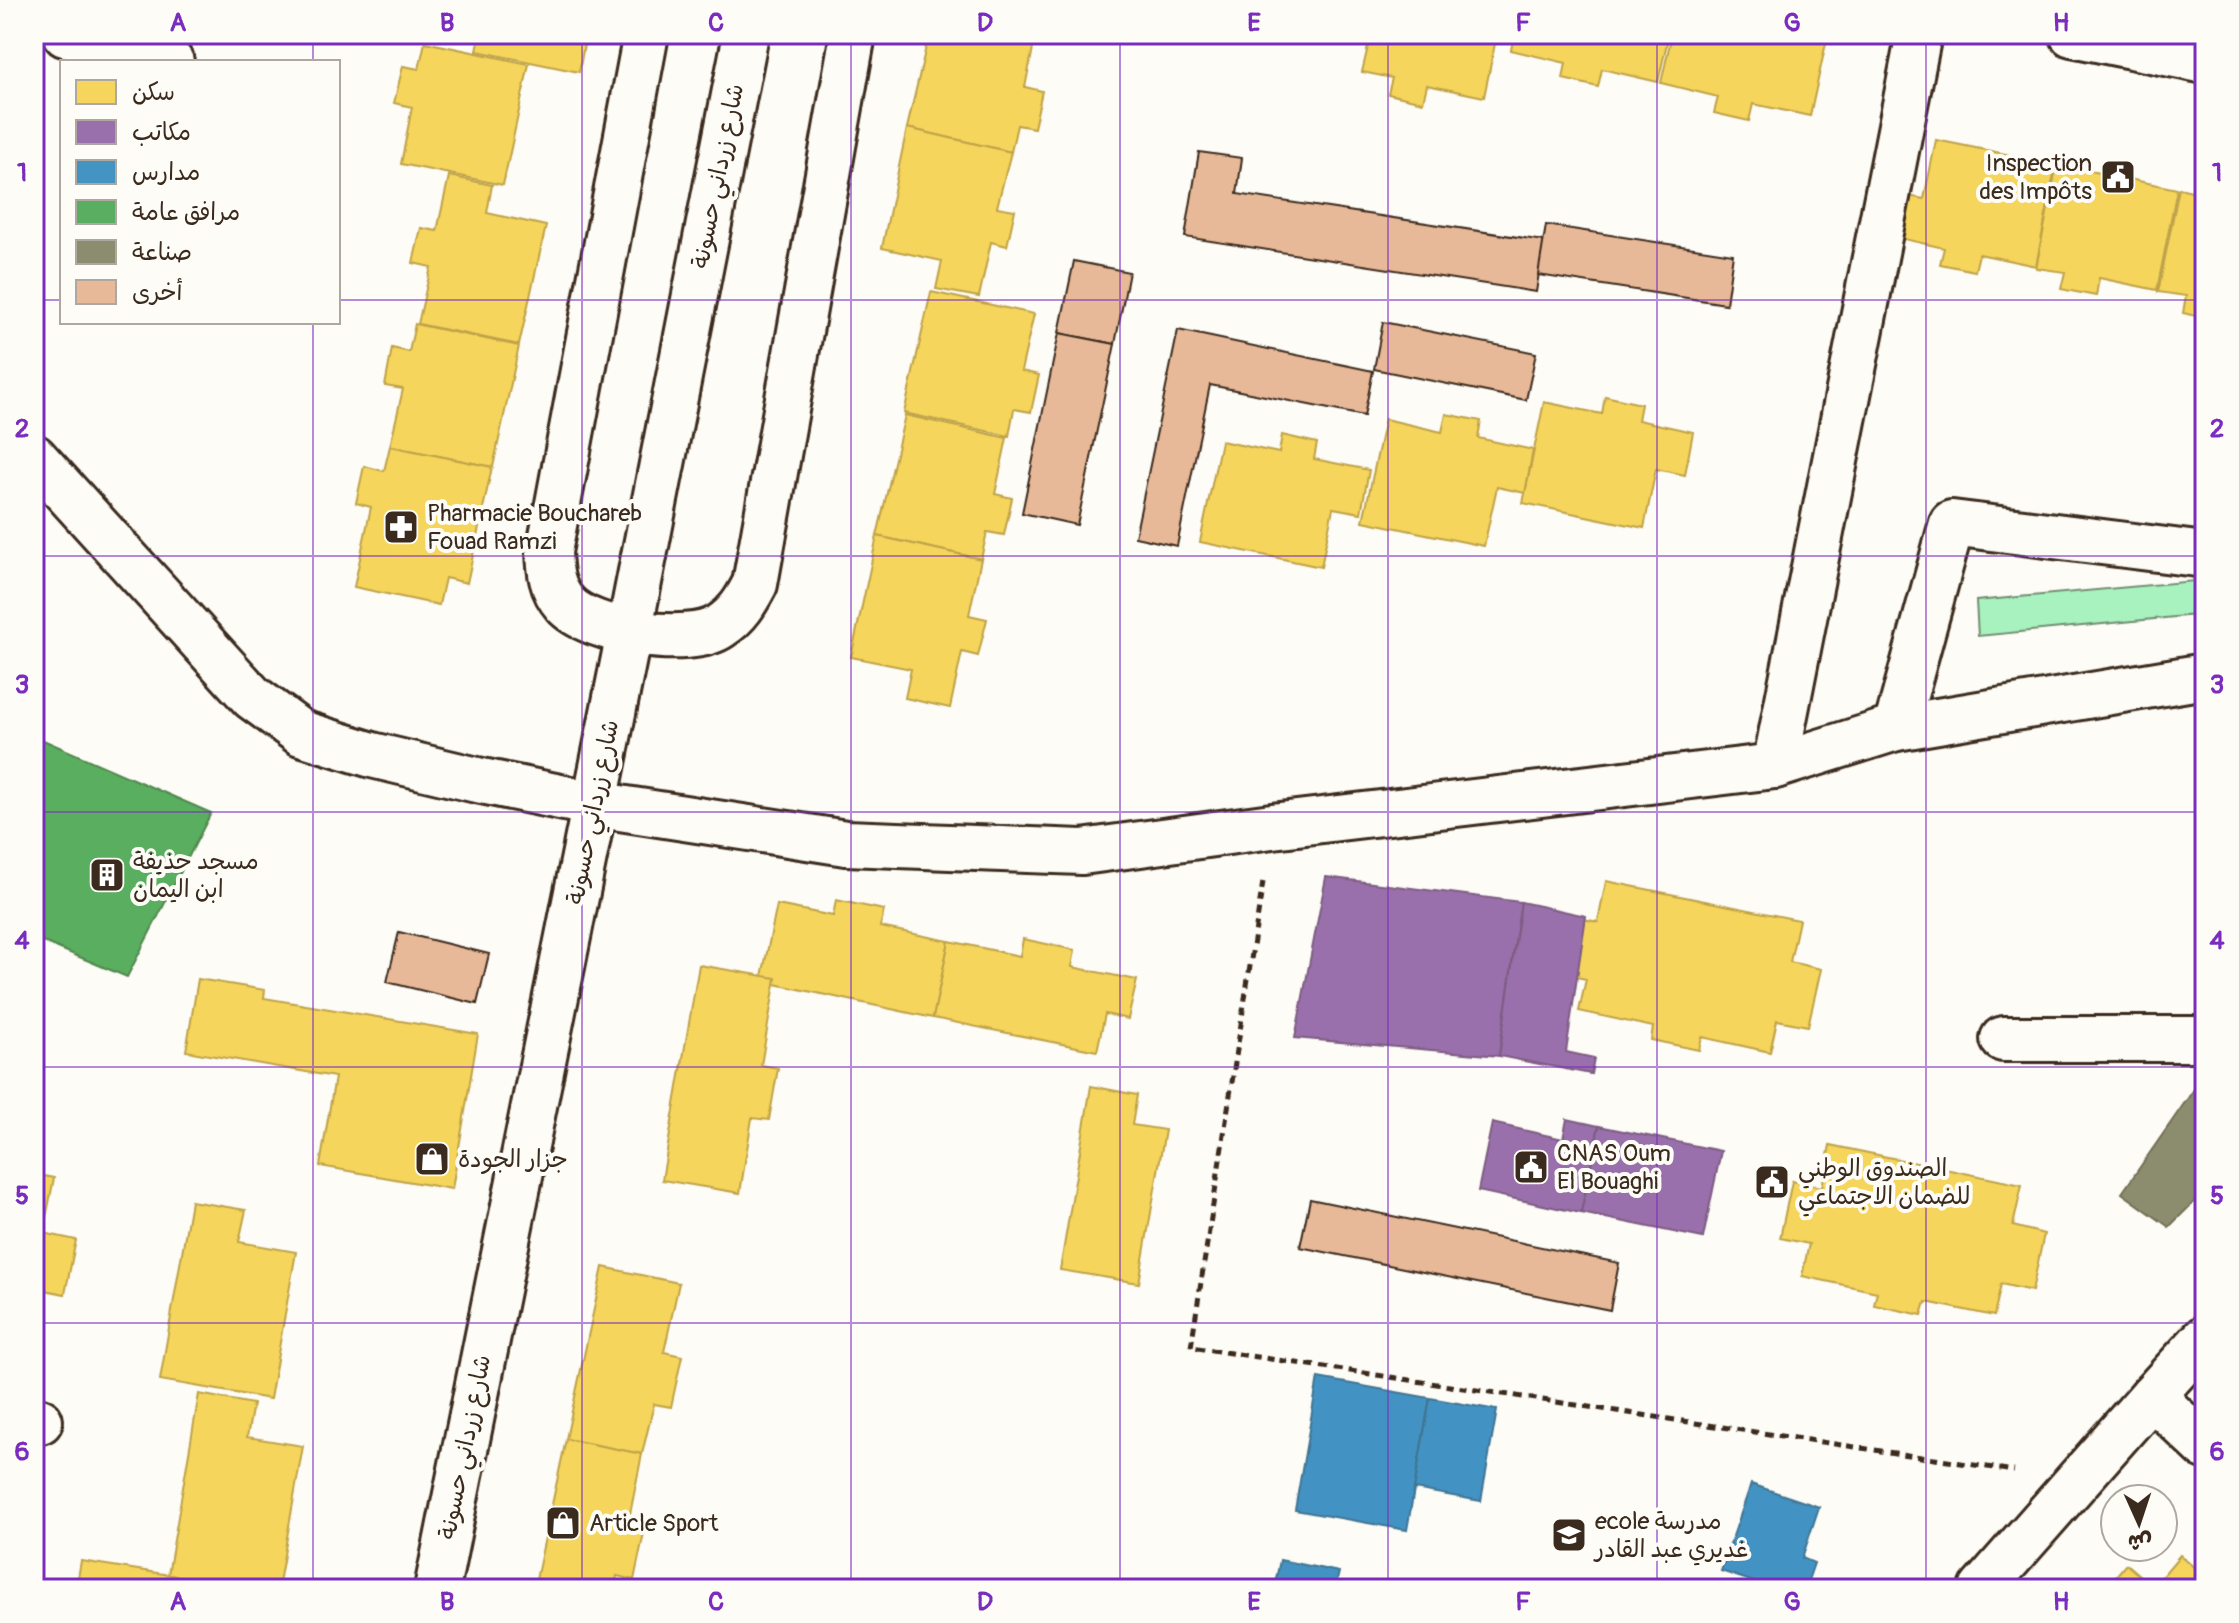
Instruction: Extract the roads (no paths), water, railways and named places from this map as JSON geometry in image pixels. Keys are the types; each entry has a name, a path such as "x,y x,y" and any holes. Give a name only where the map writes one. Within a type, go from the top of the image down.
{"street":[{"path":"65,34 163,60"},
{"path":"646,34 549,552 551,581 565,604 586,620 629,633 695,637 720,628 743,608 755,584 853,34"},
{"name":"شارع زرداني حسونة","path":"437,1589 746,34"},
{"path":"1775,766 1919,34"},
{"path":"2072,34 2205,61"},
{"path":"34,457 252,697 301,733 372,755 594,804 846,843 1082,852 1272,826 1775,766 1896,728 2205,676"},
{"path":"1896,728 1952,523 2205,555"},
{"path":"2003,1039 2205,1039"},
{"path":"1982,1589 2205,1338"},
{"path":"2152,1396 2205,1446"}],"place":[{"name":"Inspection des Impôts","path":"2118,177"},
{"name":"Pharmacie Bouchareb Fouad Ramzi","path":"401,527"},
{"name":"مسجد حذيفة ابن اليمان","path":"107,875"},
{"name":"جزار الجودة","path":"432,1159"},
{"name":"CNAS Oum El Bouaghi","path":"1531,1167"},
{"name":"الصندوق الوطني للضمان الاجتماعي","path":"1772,1182"},
{"name":"Article Sport","path":"563,1523"},
{"name":"ecole مدرسة غديري عبد القادر","path":"1569,1535"}]}
